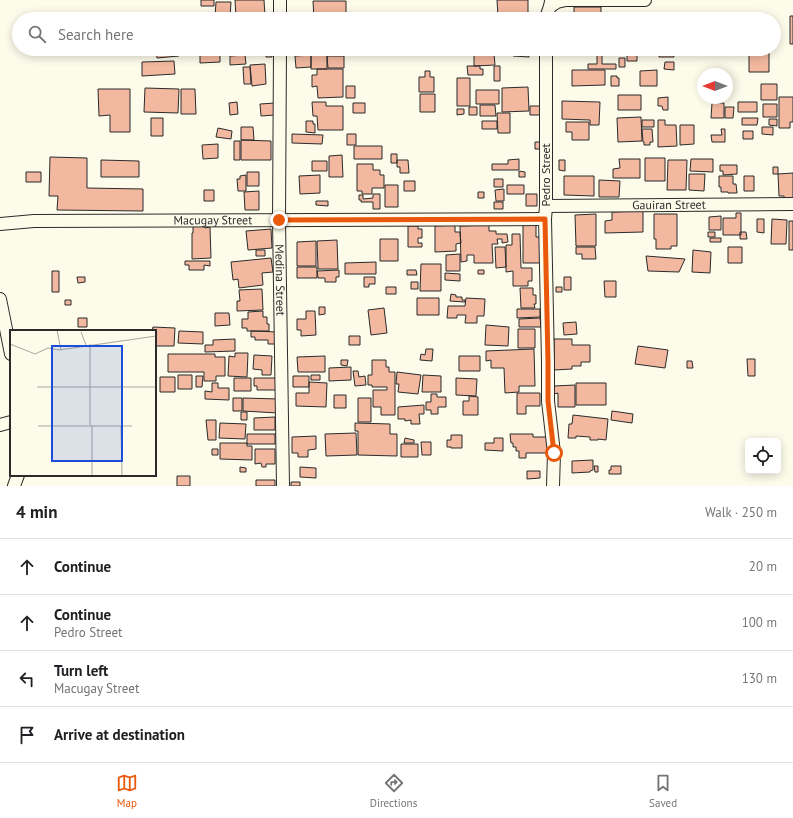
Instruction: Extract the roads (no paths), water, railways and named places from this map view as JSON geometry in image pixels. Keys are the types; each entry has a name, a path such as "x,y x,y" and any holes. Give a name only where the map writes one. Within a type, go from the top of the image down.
{"street":[{"path":"280,0 280,12"},
{"path":"551,3 566,0 645,0"},
{"name":"Medina Street","path":"280,56 279,220 282,486"},
{"name":"Pedro Street","path":"546,56 545,219 548,401 554,453 553,486"},
{"name":"Gauiran Street","path":"546,206 793,204"},
{"name":"Macugay Street","path":"0,224 34,221 545,219"},
{"path":"0,299 10,349"},
{"path":"0,425 10,422"},
{"path":"14,486 18,476"}]}
